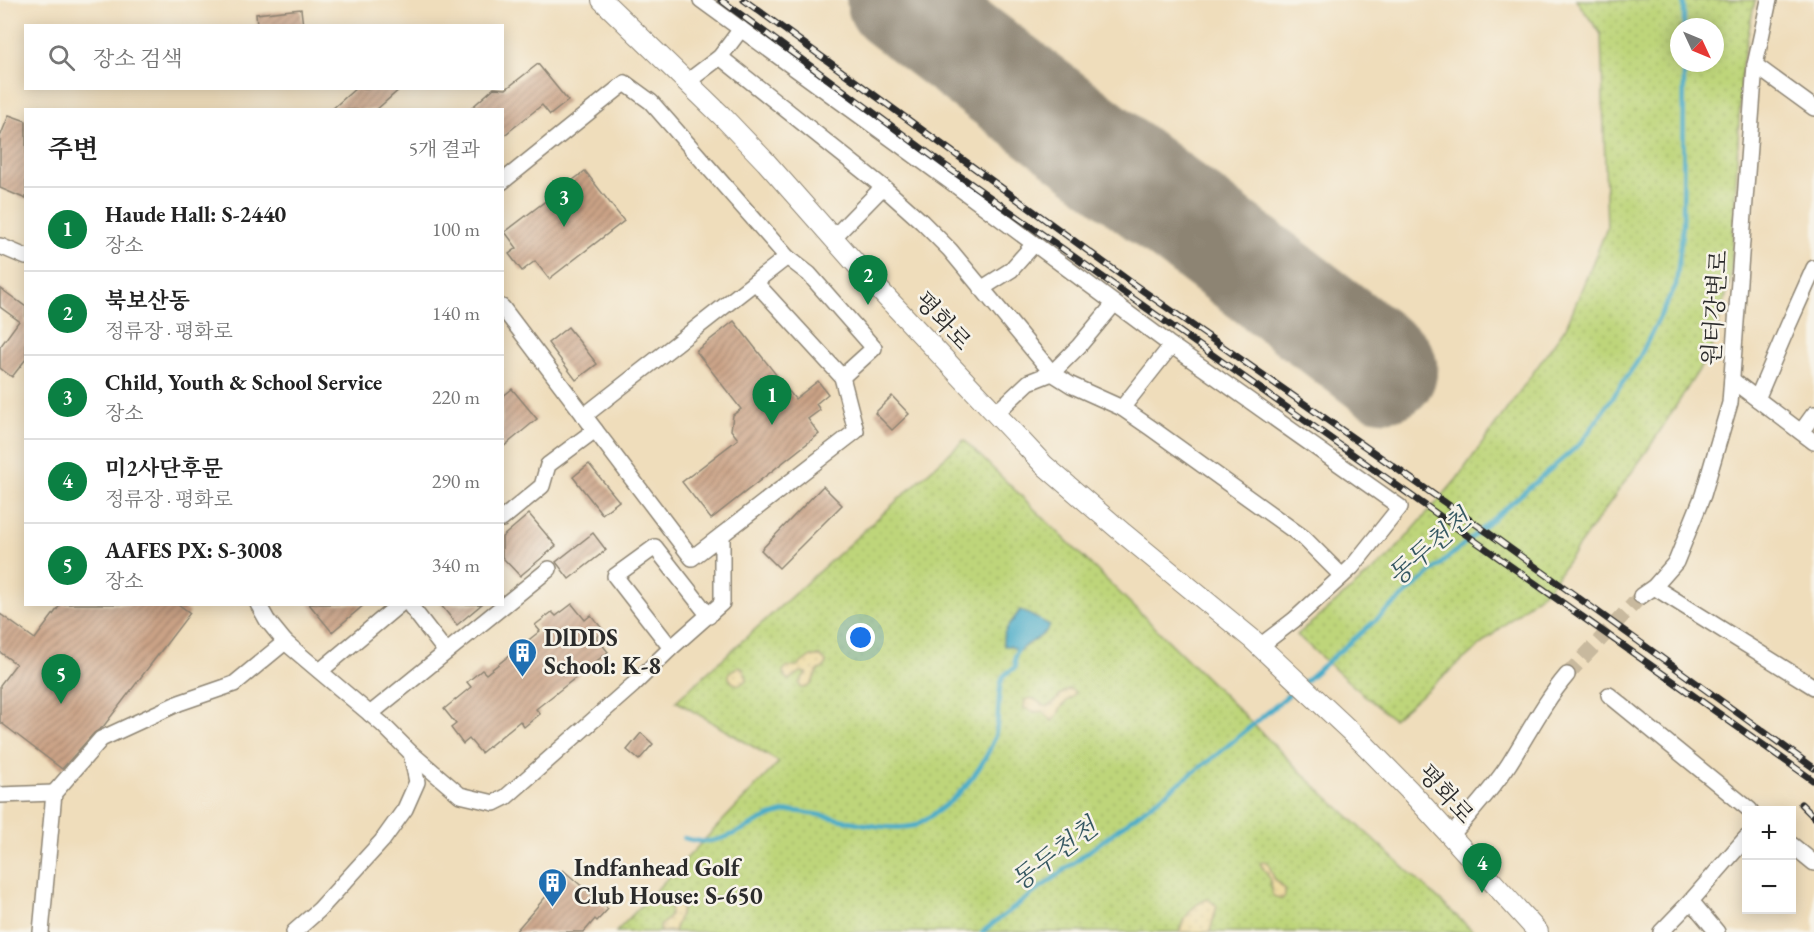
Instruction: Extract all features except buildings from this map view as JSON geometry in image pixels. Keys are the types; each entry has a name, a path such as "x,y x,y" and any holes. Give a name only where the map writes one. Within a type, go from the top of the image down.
{"main road":[{"name":"평화로","path":"602,0 766,162 871,281 1044,465 1264,650 1364,744 1538,932"}],"street":[{"path":"701,0 1171,346 1400,507 1352,567 1264,650"},
{"name":"원터강변로","path":"1641,596 1654,587 1676,562 1703,495 1730,403 1755,65 1769,0"},
{"path":"687,82 720,57 741,29"},
{"path":"720,57 884,187 950,250 1052,373 1071,385 1122,408 1304,538 1342,576"},
{"path":"1755,65 1814,108"},
{"path":"504,180 625,83 651,102 787,257 809,274 874,348 842,377"},
{"path":"833,238 884,187"},
{"path":"981,289 1011,270 1034,244"},
{"path":"0,246 24,256"},
{"path":"584,416 787,257"},
{"path":"1757,399 1814,268"},
{"path":"504,310 692,558 856,431 842,377 755,282"},
{"path":"995,414 1029,382 1052,373 1079,346 1114,304"},
{"path":"1122,408 1171,346"},
{"path":"1732,380 1814,442"},
{"path":"1801,432 1814,414"},
{"path":"504,517 542,486 548,465 595,430"},
{"path":"259,606 285,642 460,795 494,803 506,797 722,603 722,535"},
{"path":"671,648 615,576 655,547 709,616"},
{"path":"504,605 549,569"},
{"path":"1654,587 1814,687"},
{"path":"320,671 398,606"},
{"path":"411,606 446,652"},
{"path":"370,714 503,606"},
{"path":"41,932 54,794 101,739 179,703 234,684 285,642"},
{"path":"1450,837 1508,766 1531,726 1567,675"},
{"path":"1609,695 1745,806"},
{"path":"294,932 320,910 382,841 405,809 417,782 411,753"},
{"path":"0,795 54,794"},
{"path":"1661,932 1742,843"},
{"path":"1796,849 1814,863"},
{"path":"1691,901 1718,932"}],"green space":[{"path":"1576,0 1755,0 1742,64 1731,277 1711,351 1649,448 1550,586 1393,719 1297,635 1390,556 1456,480 1566,327 1607,228 1601,34"},
{"path":"964,440 1310,781 1474,932 616,932 779,762 676,701"}],"sand":[{"path":"811,656 820,656 826,665 818,670 808,686 801,688 799,683 806,673 801,672 788,680 783,671 787,667 797,666"},
{"path":"739,666 743,668 747,679 740,685 733,683 729,678 729,673"},
{"path":"1069,689 1075,693 1073,697 1065,702 1052,721 1043,711 1035,712 1024,708 1025,700 1031,698 1046,707"},
{"path":"1264,861 1268,863 1274,878 1285,889 1285,896 1282,899 1273,896 1269,879 1260,863"},
{"path":"1208,899 1217,906 1210,932 1179,932 1190,912 1202,901"},
{"path":"675,903 683,907 674,931 660,932 660,926 670,916 670,907"}],"water":[{"path":"1020,610 1050,625 1040,637 1019,651 1010,646 1004,646 1003,636"}],"waterway":[{"name":"동두천천","path":"1684,0 1684,18"},
{"name":"동두천천","path":"1304,682 1581,443 1637,362 1676,285 1683,225 1684,72"},
{"path":"684,838 713,841 778,814 792,811 877,826 902,827 919,824 949,802 967,785 988,753 995,735 1002,679 1015,668 1015,656 1019,645"},
{"name":"동두천천","path":"982,932 1219,753 1298,687"}],"runway":[{"path":"899,0 1385,369"}],"tunnel":[{"path":"1567,675 1641,596"}],"railway":[{"path":"721,0 943,164 1814,781"},
{"path":"744,0 1132,283 1497,539 1814,768"},
{"path":"1801,804 1814,817"}],"place":[{"name":"Child, Youth & School Service","path":"564,227"},
{"name":"북보산동","path":"868,305"},
{"name":"Haude Hall: S-2440","path":"772,425"},
{"name":"DlDDS School: K-8","path":"523,678"},
{"name":"AAFES PX: S-3008","path":"61,704"},
{"name":"미2사단후문","path":"1482,893"},
{"name":"Indfanhead Golf Club House: S-650","path":"553,908"}]}
